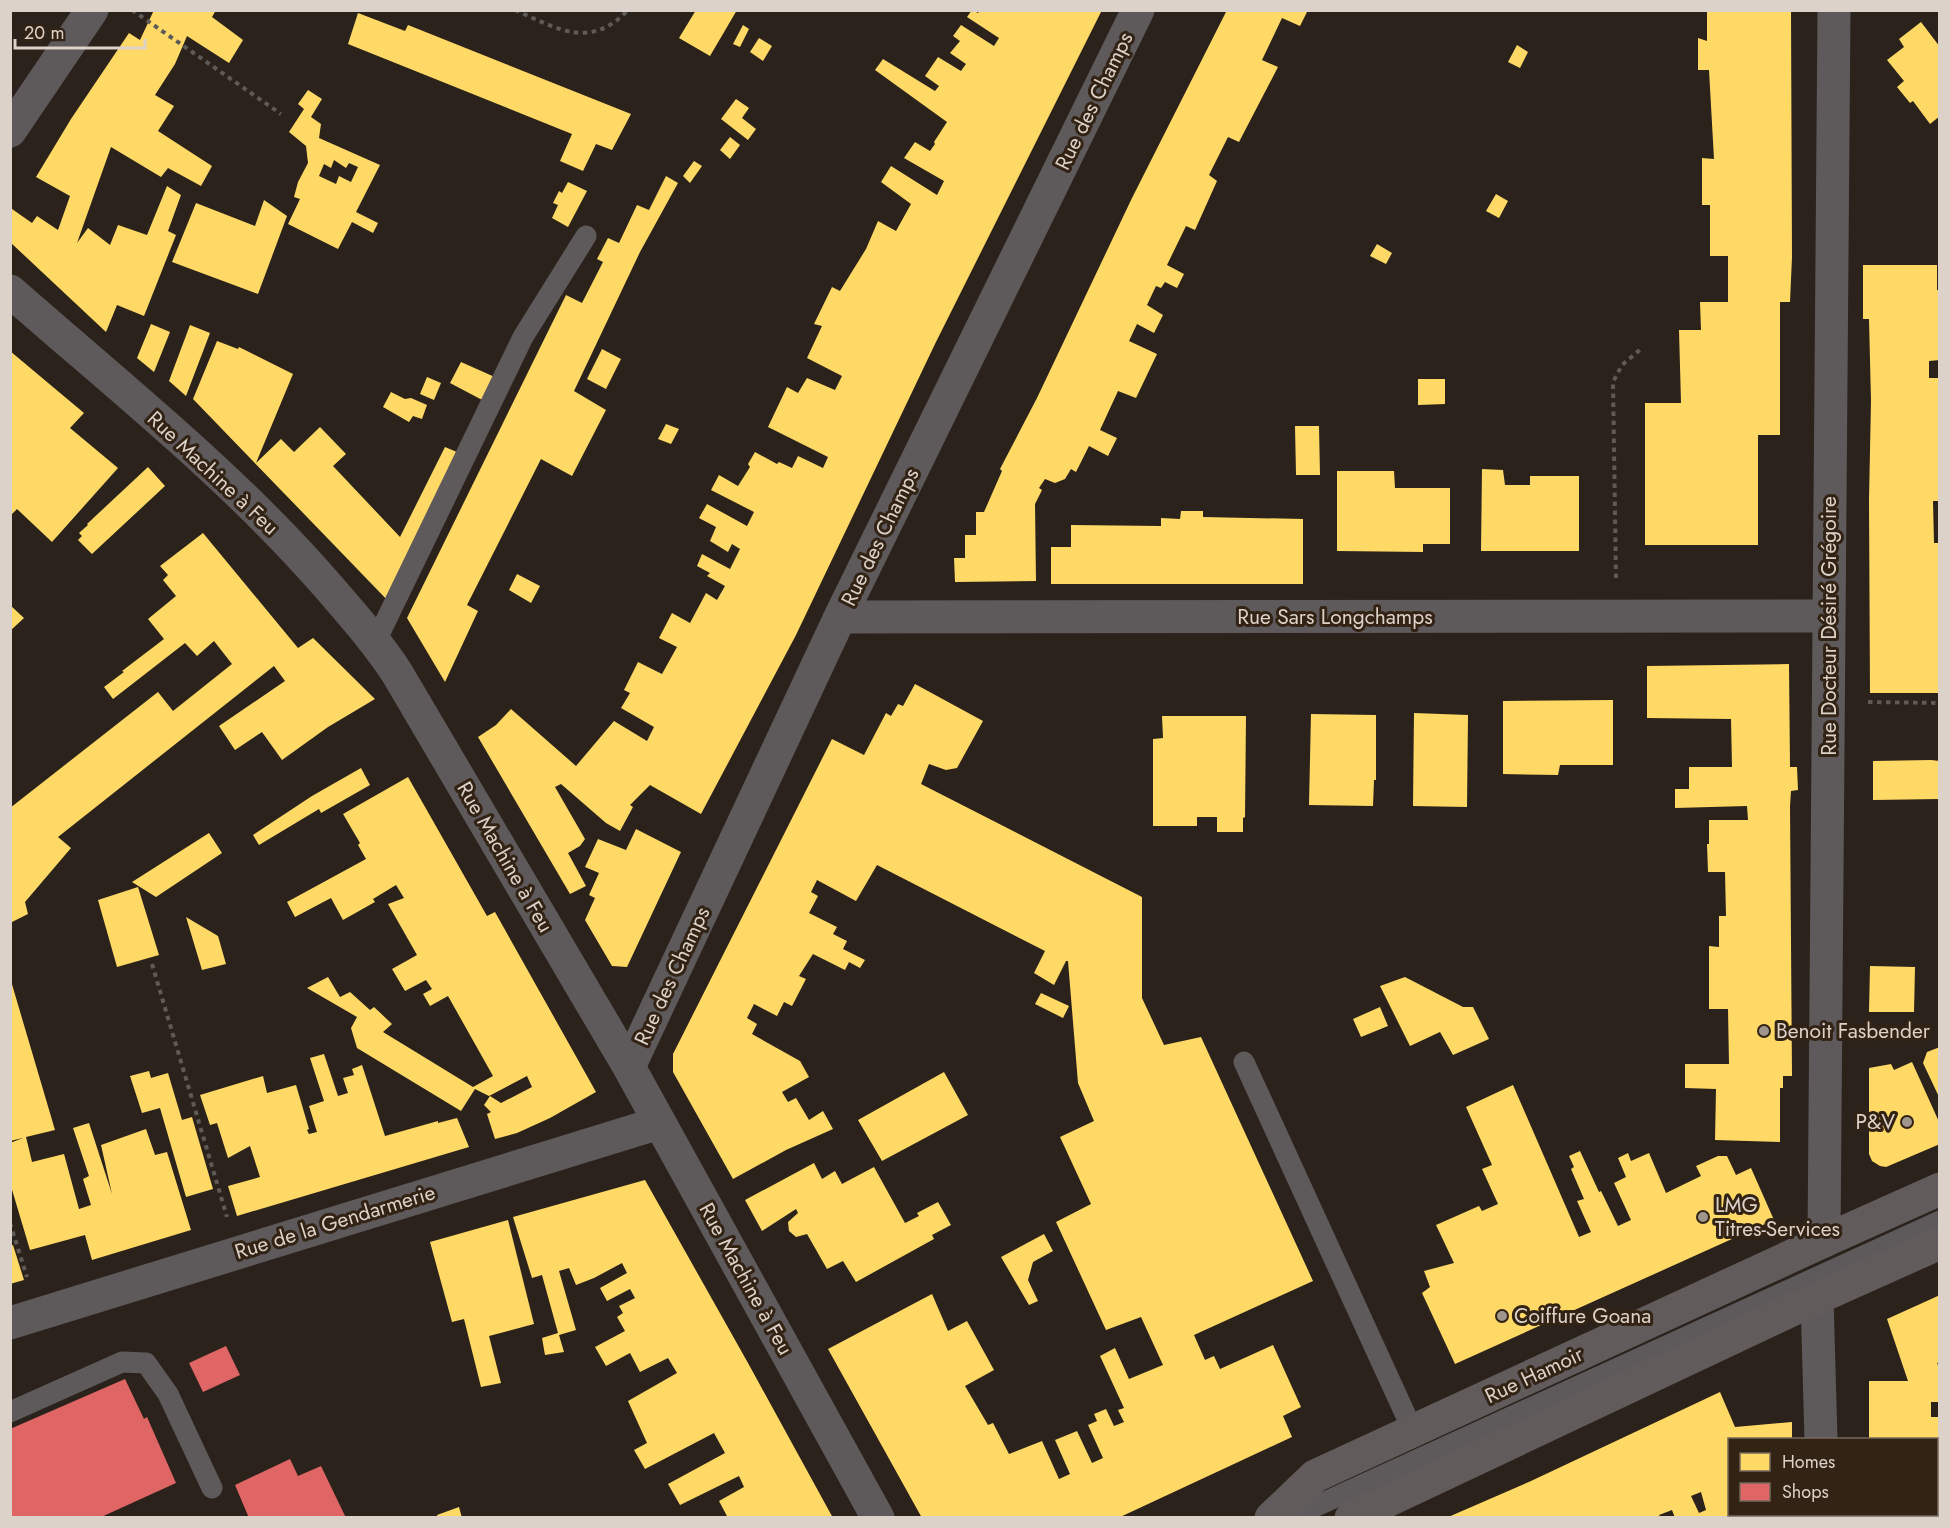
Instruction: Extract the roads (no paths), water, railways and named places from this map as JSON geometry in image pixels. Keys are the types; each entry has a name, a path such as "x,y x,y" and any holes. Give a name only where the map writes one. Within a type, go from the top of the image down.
{"main road":[{"name":"Rue Hamoir","path":"1271,1518 1316,1476 1824,1240 1940,1189"},
{"path":"1351,1518 1817,1298 1940,1243"}],"street":[{"path":"10,131 92,10"},
{"name":"Rue des Champs","path":"629,1067 840,617 1138,10"},
{"name":"Rue Docteur Désiré Grégoire","path":"1824,1240 1834,10"},
{"name":"Rue Machine à Feu","path":"10,291 242,494 307,562 376,641 629,1067 878,1518"},
{"name":"Rue Sars Longchamps","path":"840,617 1829,616"},
{"name":"Rue de la Gendarmerie","path":"25,1318 659,1123"},
{"path":"1817,1298 1821,1438"}],"lane":[{"path":"376,641 523,337 586,236"},
{"path":"1244,1062 1413,1431"},
{"name":"Rue Hamoir","path":"1290,1518 1940,1221"},
{"path":"10,1412 122,1362 146,1363 168,1394 212,1488"}],"place":[{"name":"Benoit Fasbender","path":"1764,1031"},
{"name":"P&V","path":"1907,1122"},
{"name":"LMG Titres-Services","path":"1703,1217"},
{"name":"Coiffure Goana","path":"1502,1316"}]}
